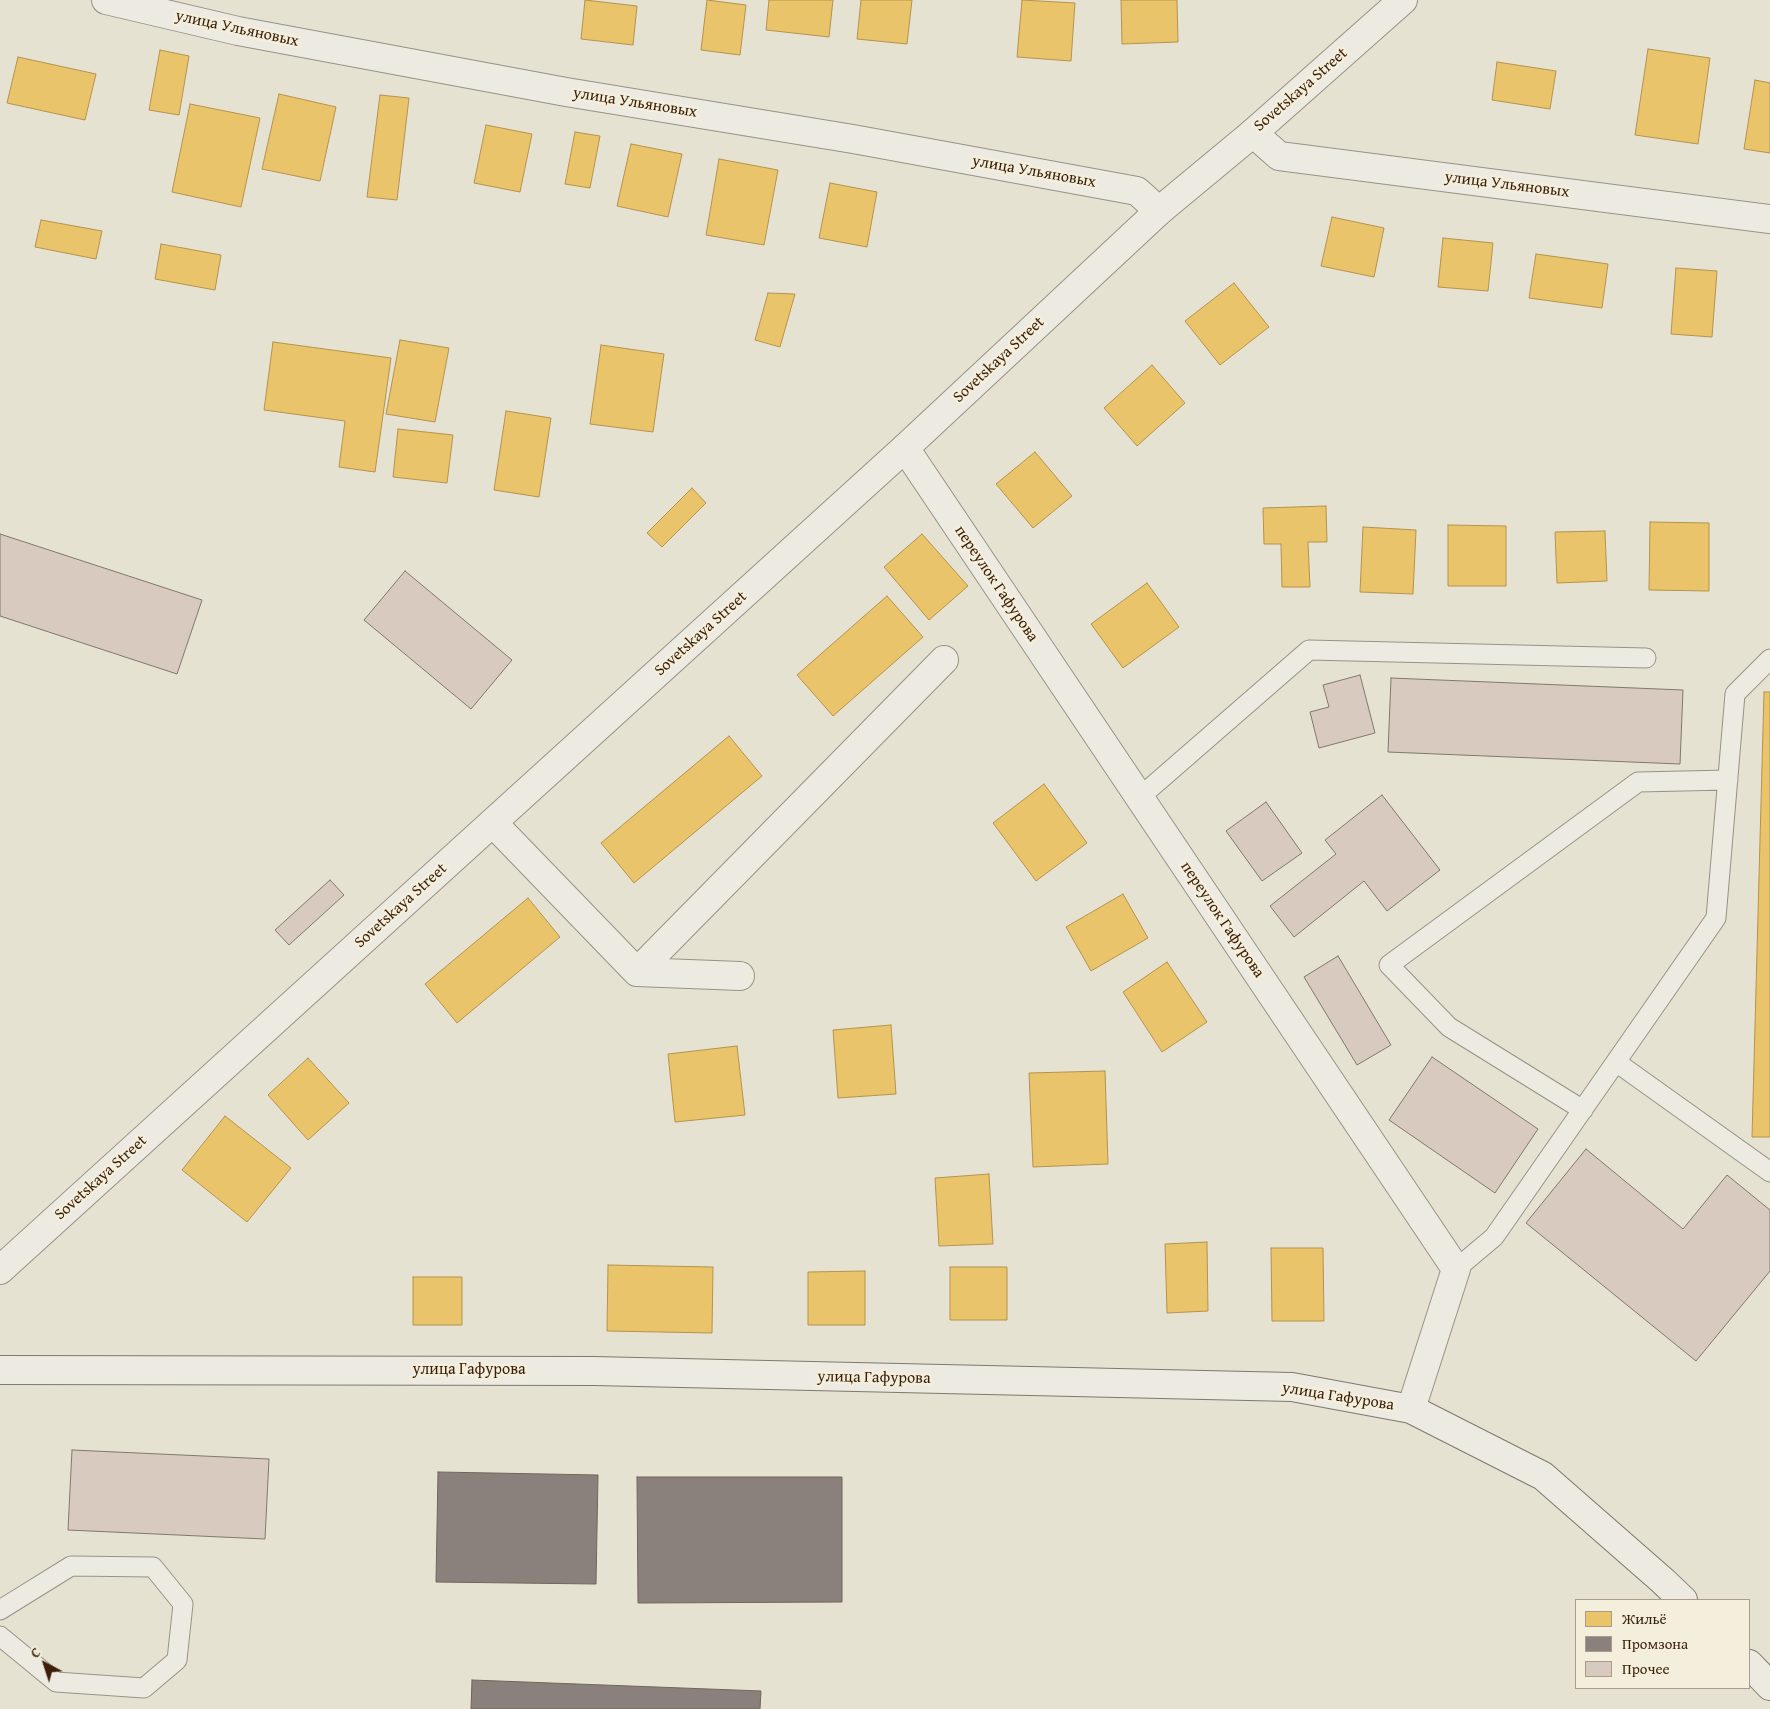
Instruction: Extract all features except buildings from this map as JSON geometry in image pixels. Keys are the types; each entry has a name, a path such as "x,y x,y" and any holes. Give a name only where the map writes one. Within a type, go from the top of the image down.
{"street":[{"name":"улица Ульяновых","path":"106,0 238,30 556,90 853,139 1137,191 1159,211"},
{"name":"Sovetskaya Street","path":"0,1270 905,448 1159,211 1253,132 1403,0"},
{"name":"улица Ульяновых","path":"1253,132 1279,156 1770,219"},
{"name":"переулок Гафурова","path":"905,448 1456,1269"},
{"path":"638,972 944,660"},
{"path":"493,823 638,972 740,976"},
{"path":"1411,1409 1456,1269"},
{"name":"улица Гафурова","path":"0,1370 594,1370 1292,1387 1411,1409 1543,1476 1682,1599"}],"lane":[{"path":"1140,797 1309,650 1646,658"},
{"path":"1456,1269 1494,1237 1716,918 1735,694 1770,659"},
{"path":"1583,1110 1449,1028 1389,965 1638,782 1728,780"},
{"path":"1616,1062 1770,1172"},
{"path":"0,1610 71,1566 153,1567 183,1604 177,1660 144,1688 56,1682 0,1636"}]}
